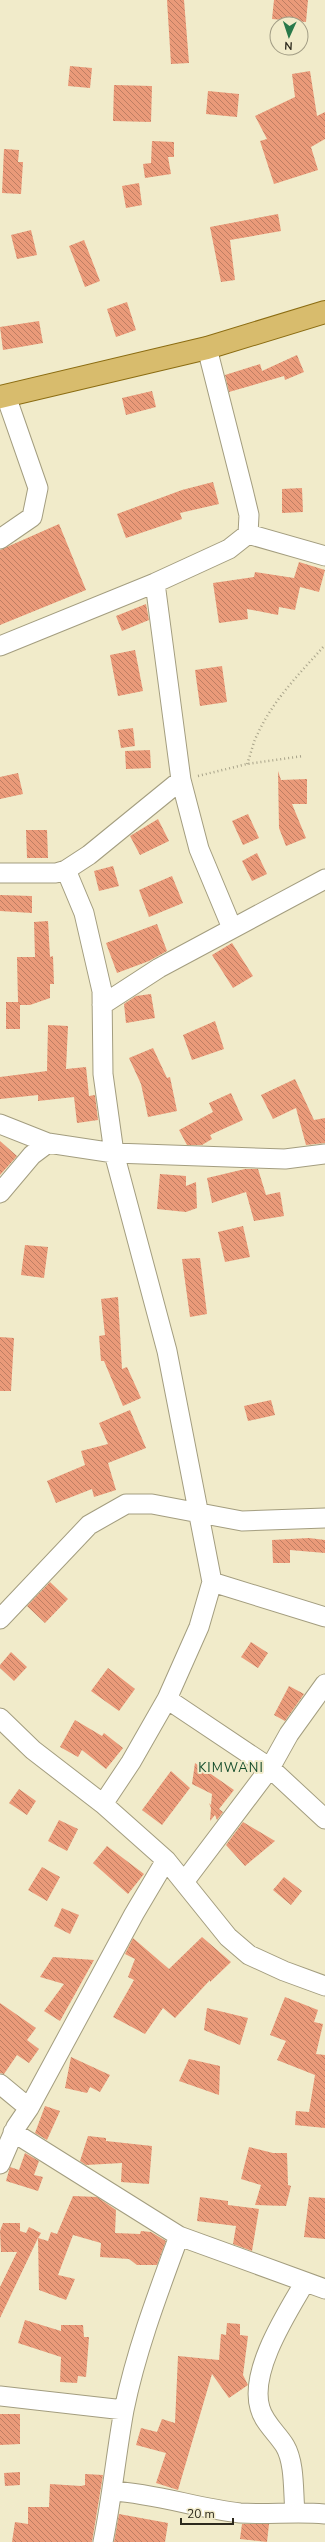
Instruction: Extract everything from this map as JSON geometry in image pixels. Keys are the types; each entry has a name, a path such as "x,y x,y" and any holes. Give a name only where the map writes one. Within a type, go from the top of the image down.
{"main road":[{"path":"3,397 207,348 325,312"}],"street":[{"path":"207,348 234,461 244,490 249,515 248,534"},
{"path":"0,539 32,517 38,488 3,397"},
{"path":"248,534 325,556"},
{"path":"0,646 155,583 228,549 248,534"},
{"path":"155,583 181,780 199,849 232,928"},
{"path":"0,873 56,873 66,870 89,855 181,780"},
{"path":"66,870 84,913 102,991 103,1074 114,1152 167,1351 200,1513 212,1582 199,1627 166,1699 131,1762 103,1804"},
{"path":"102,1005 159,968 325,879"},
{"path":"0,1124 48,1143 114,1152 285,1159 325,1154"},
{"path":"0,1193 32,1155 48,1143"},
{"path":"0,1619 89,1525 126,1504 152,1504 242,1521 325,1518"},
{"path":"212,1582 325,1617"},
{"path":"184,1882 270,1768 289,1734 324,1689"},
{"path":"166,1699 270,1768 325,1819"},
{"path":"0,1718 33,1750 103,1804 166,1860 228,1938 250,1955 284,1971 320,1980"},
{"path":"0,2164 13,2132 29,2108 134,1914 166,1860"},
{"path":"0,2084 29,2108"},
{"path":"13,2132 179,2236 325,2289"},
{"path":"103,2542 113,2491 124,2410 154,2305 179,2236"},
{"path":"295,2512 290,2464 286,2448 261,2413 258,2392 269,2351 279,2326 305,2282"},
{"path":"0,2396 124,2410"},
{"path":"113,2491 143,2493 214,2509 241,2513 295,2512 325,2514"}],"path":[{"path":"247,764 265,720 290,684 325,645"},
{"path":"181,780 247,764 303,756"}],"building":[{"path":"167,0 184,0 189,63 171,64"},
{"path":"274,0 308,0 307,16 272,16"},
{"path":"70,66 92,68 90,88 68,86"},
{"path":"310,71 317,116 325,112 325,139 311,147 318,170 274,184 260,141 267,139 255,116 295,97 292,74"},
{"path":"114,85 152,86 151,122 113,121"},
{"path":"208,91 239,94 237,117 206,114"},
{"path":"152,141 174,142 174,157 168,157 171,174 145,178 143,164 151,163"},
{"path":"4,149 19,150 18,162 23,162 21,194 2,193"},
{"path":"139,183 142,205 126,208 122,186"},
{"path":"278,214 281,231 230,240 235,280 221,282 210,227"},
{"path":"31,230 37,255 17,259 11,235"},
{"path":"84,240 100,281 85,287 69,246"},
{"path":"127,302 136,330 116,337 107,309"},
{"path":"39,321 43,343 3,350 0,327"},
{"path":"297,355 304,372 285,380 284,376 229,392 225,375 260,364 262,371"},
{"path":"152,391 156,407 126,415 122,398"},
{"path":"213,482 219,504 180,513 182,519 126,538 117,514 182,490"},
{"path":"302,488 303,512 282,513 282,489"},
{"path":"59,524 86,590 0,625 0,550"},
{"path":"299,562 325,570 319,592 300,587 295,610 279,607 278,615 247,609 248,619 219,623 213,583 254,577 255,572 294,578"},
{"path":"146,604 149,620 122,631 116,616"},
{"path":"135,650 143,691 118,696 110,655"},
{"path":"222,666 227,702 200,706 195,670"},
{"path":"133,728 135,746 121,748 118,730"},
{"path":"150,750 151,768 126,769 125,751"},
{"path":"278,771 281,780 307,779 307,804 292,804 306,838 286,846 279,828"},
{"path":"18,773 23,794 0,799 0,777"},
{"path":"248,814 259,838 243,845 232,821"},
{"path":"158,819 169,841 140,855 130,836"},
{"path":"26,830 47,830 48,858 27,858"},
{"path":"257,853 267,874 252,881 242,861"},
{"path":"113,866 119,886 99,891 94,871"},
{"path":"172,876 183,903 149,917 139,890"},
{"path":"0,895 32,896 32,913 0,911"},
{"path":"48,921 50,957 53,956 54,984 50,984 50,998 30,1005 20,1005 20,1029 6,1029 6,1002 18,1002 17,957 35,957 34,922"},
{"path":"157,924 167,951 149,961 117,973 106,943"},
{"path":"232,943 253,976 233,988 212,955"},
{"path":"151,994 155,1018 126,1023 124,1004 136,996"},
{"path":"215,1021 224,1049 192,1060 183,1035"},
{"path":"48,1025 68,1026 66,1069 86,1067 89,1096 95,1095 98,1120 77,1123 74,1097 38,1101 38,1095 0,1099 0,1077 47,1071"},
{"path":"153,1048 167,1078 170,1077 177,1111 148,1117 141,1084 129,1058"},
{"path":"295,1079 314,1120 325,1118 325,1143 306,1145 296,1108 273,1119 261,1095"},
{"path":"231,1093 243,1120 210,1135 212,1139 202,1145 187,1145 179,1130 213,1112 209,1103"},
{"path":"0,1141 17,1156 0,1175"},
{"path":"245,1169 258,1169 266,1195 280,1192 284,1216 254,1221 246,1192 212,1203 207,1178"},
{"path":"160,1174 186,1176 186,1186 196,1182 197,1208 186,1212 157,1209"},
{"path":"243,1226 250,1257 225,1262 218,1232"},
{"path":"25,1245 48,1247 44,1278 21,1275"},
{"path":"200,1258 207,1314 190,1317 182,1259"},
{"path":"118,1297 122,1369 127,1367 141,1398 123,1406 104,1361 101,1361 99,1336 105,1335 101,1299"},
{"path":"0,1337 14,1338 11,1391 0,1391"},
{"path":"271,1400 275,1415 248,1421 244,1406"},
{"path":"130,1410 146,1448 108,1463 116,1490 94,1497 92,1489 56,1503 47,1481 85,1465 81,1451 108,1444 99,1423"},
{"path":"309,1538 325,1540 325,1553 290,1550 290,1563 273,1563 272,1540"},
{"path":"50,1582 68,1599 45,1623 27,1606"},
{"path":"251,1642 268,1653 258,1668 241,1657"},
{"path":"11,1652 27,1667 14,1681 0,1668 0,1665"},
{"path":"108,1668 135,1689 119,1711 91,1691"},
{"path":"289,1686 304,1694 285,1721 274,1715"},
{"path":"75,1720 102,1736 104,1733 123,1748 106,1769 82,1750 78,1757 60,1747"},
{"path":"195,1763 234,1790 219,1809 223,1812 217,1820 215,1815 210,1821 211,1808 209,1803 211,1805 212,1794 192,1784"},
{"path":"171,1771 190,1788 162,1825 142,1810"},
{"path":"19,1789 36,1801 27,1815 9,1803"},
{"path":"59,1820 78,1829 67,1851 48,1841"},
{"path":"243,1822 275,1841 245,1866 226,1845"},
{"path":"107,1846 144,1874 128,1894 93,1863"},
{"path":"42,1867 60,1877 47,1901 28,1890"},
{"path":"284,1877 302,1891 291,1905 273,1890"},
{"path":"62,1908 79,1915 70,1934 54,1926"},
{"path":"202,1937 231,1962 210,1982 210,1980 175,2018 163,2008 145,2034 113,2017 134,1980 128,1977 135,1959 125,1954 133,1938 169,1969"},
{"path":"53,1957 94,1960 60,2021 44,2011 64,1984 40,1977"},
{"path":"285,1997 318,2010 314,2022 323,2024 316,2054 325,2055 325,2128 295,2125 296,2111 309,2112 315,2075 277,2060 286,2041 270,2035"},
{"path":"0,2003 36,2028 27,2040 39,2049 29,2063 17,2055 4,2074 0,2073"},
{"path":"207,2008 248,2018 240,2045 204,2030"},
{"path":"71,2057 110,2075 100,2092 90,2087 87,2093 65,2088"},
{"path":"189,2059 220,2066 219,2095 179,2081"},
{"path":"45,2106 60,2111 47,2140 35,2133"},
{"path":"88,2136 106,2138 106,2141 152,2146 149,2184 121,2182 122,2163 86,2165 80,2161"},
{"path":"249,2147 273,2153 287,2153 288,2185 291,2186 286,2206 255,2205 261,2185 241,2179"},
{"path":"25,2153 39,2161 34,2175 43,2177 38,2191 6,2181 10,2167 19,2170"},
{"path":"73,2196 97,2197 116,2210 115,2233 140,2234 141,2231 151,2232 166,2241 157,2265 137,2265 129,2259 100,2257 101,2243 73,2235 58,2275 75,2279 66,2300 39,2290 38,2238 48,2241 51,2232 57,2234"},
{"path":"200,2197 228,2201 228,2205 259,2209 252,2251 233,2244 236,2226 197,2221"},
{"path":"309,2197 325,2198 325,2239 304,2237"},
{"path":"3,2223 20,2223 20,2231 26,2233 29,2227 41,2233 0,2318 0,2287 17,2252 1,2252 0,2231"},
{"path":"25,2320 61,2331 61,2325 83,2325 84,2337 89,2337 86,2377 78,2376 77,2383 60,2382 61,2357 18,2343"},
{"path":"227,2323 240,2324 240,2335 248,2336 243,2375 248,2385 229,2398 212,2374 178,2490 156,2483 166,2453 136,2445 141,2428 157,2432 162,2419 175,2423 178,2356 219,2360 221,2334 226,2335"},
{"path":"0,2414 20,2414 20,2444 0,2445"},
{"path":"20,2472 20,2485 5,2486 4,2473"},
{"path":"85,2474 103,2475 92,2542 12,2542 15,2522 28,2524 28,2507 49,2507 50,2484 85,2485"},
{"path":"119,2514 168,2523 165,2542 114,2542"},
{"path":"242,2524 269,2524 267,2542 240,2539"}],"district":[{"name":"KIMWANI","path":"231,1767"}]}
